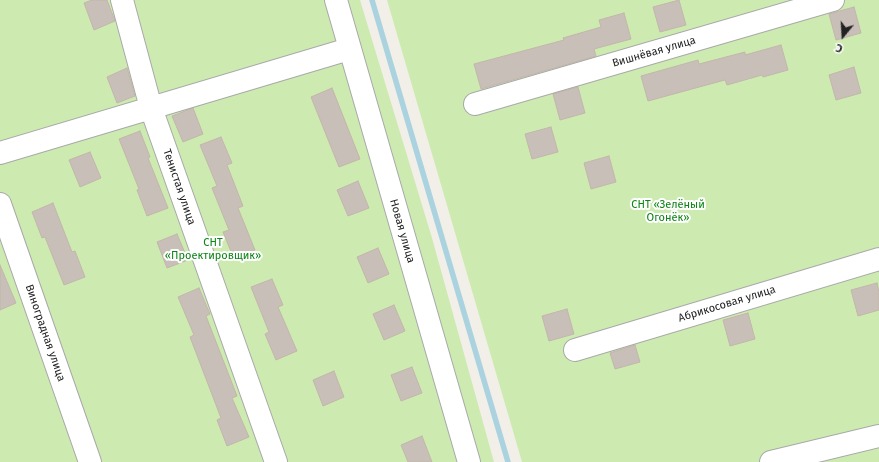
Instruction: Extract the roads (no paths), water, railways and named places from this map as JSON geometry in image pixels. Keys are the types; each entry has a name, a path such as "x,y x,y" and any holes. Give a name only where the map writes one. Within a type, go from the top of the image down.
{"street":[{"name":"Тенистая улица","path":"122,0 152,108 276,462"},
{"name":"Новая улица","path":"336,0 468,462"},
{"name":"Вишнёвая улица","path":"475,104 833,0"},
{"path":"0,153 349,49"},
{"name":"Виноградная улица","path":"0,204 90,462"},
{"name":"Абрикосовая улица","path":"575,350 879,259"},
{"path":"771,462 879,436"}],"waterway":[{"path":"372,0 508,462"}],"park label":[{"name":"СНТ «Зелёный Огонёк»","path":"668,211"},
{"name":"СНТ «Проектировщик»","path":"213,249"}]}
